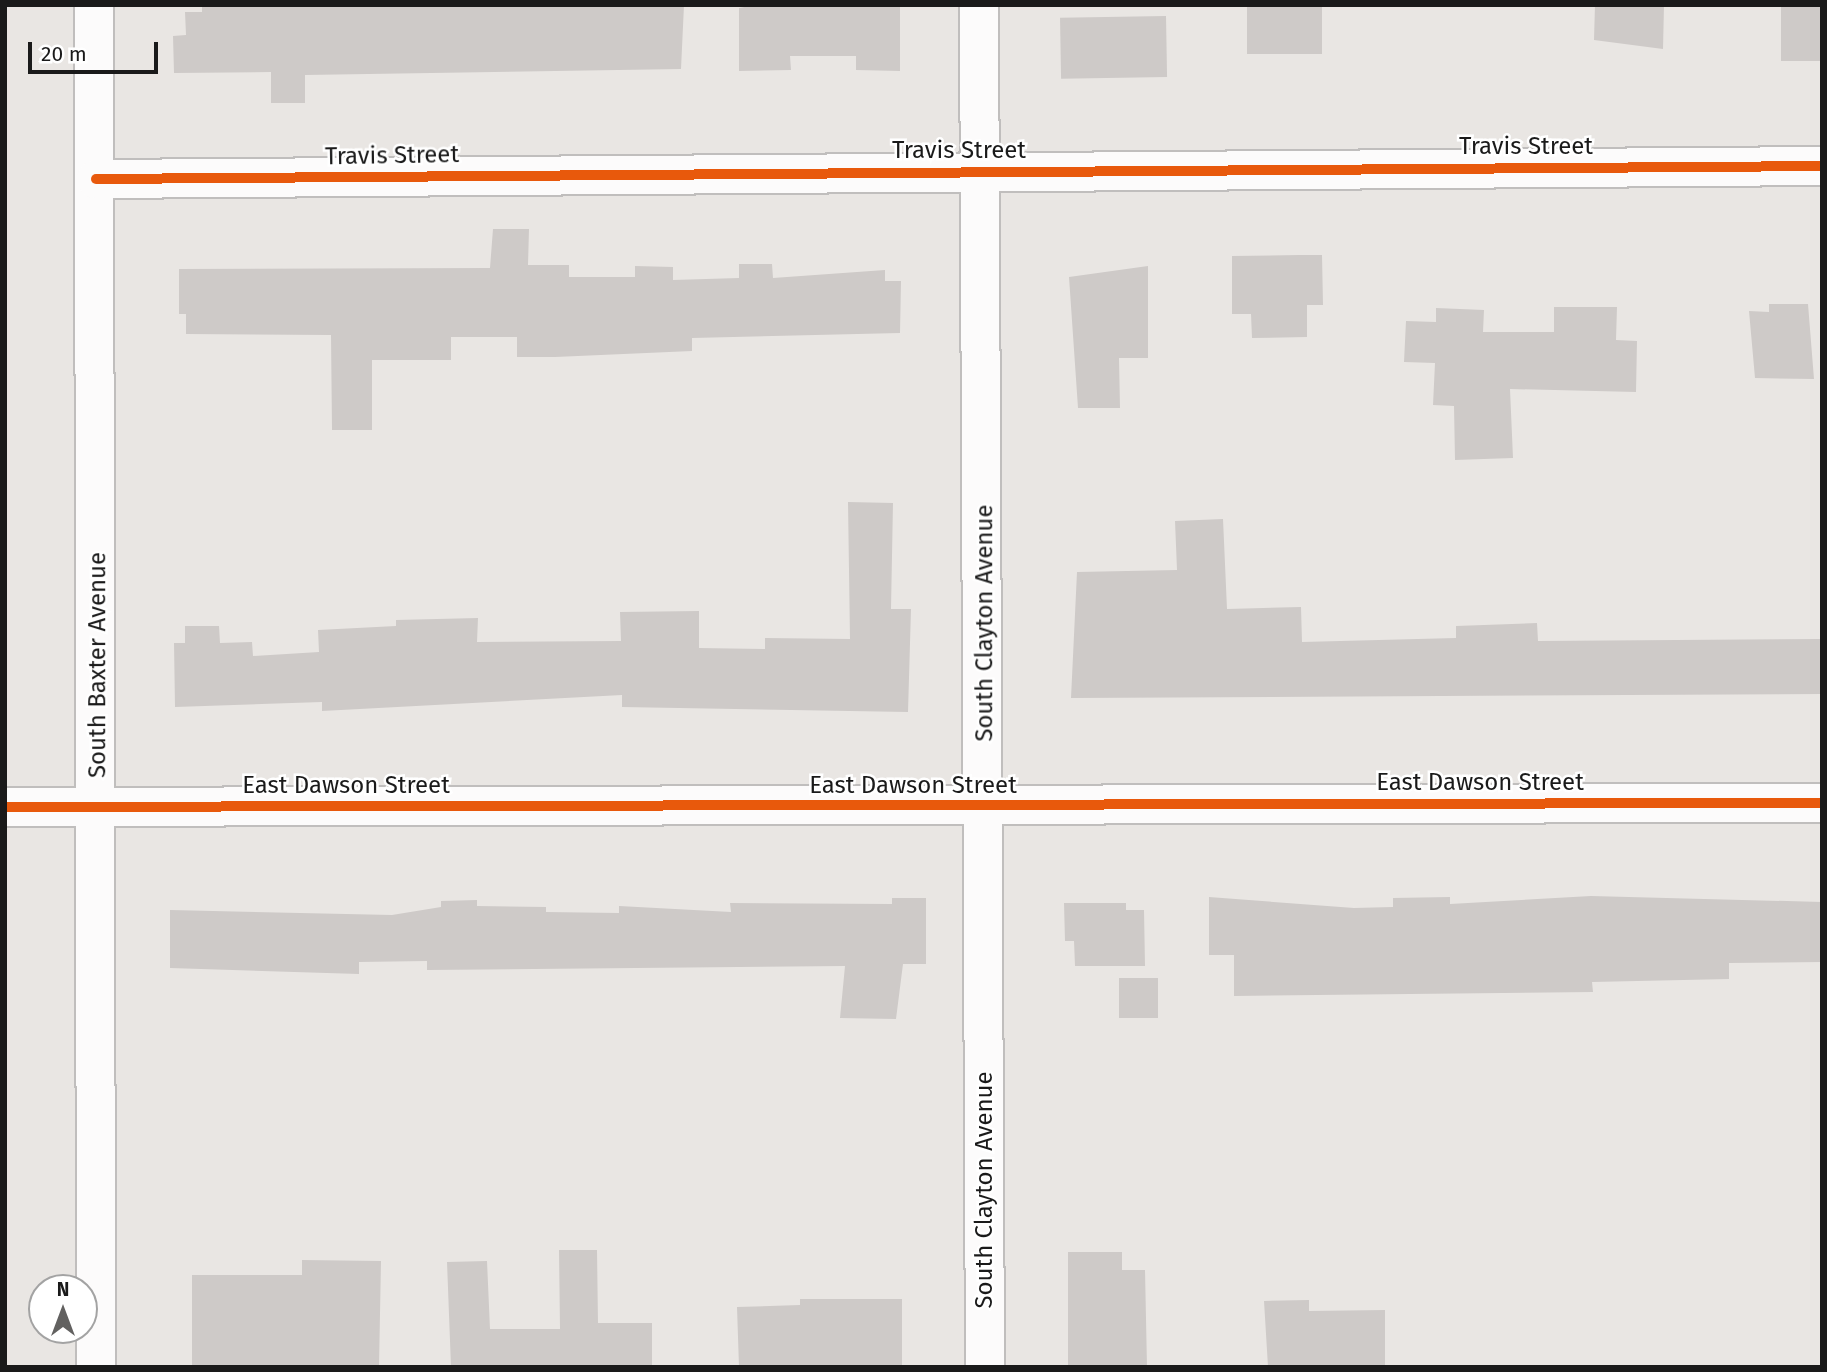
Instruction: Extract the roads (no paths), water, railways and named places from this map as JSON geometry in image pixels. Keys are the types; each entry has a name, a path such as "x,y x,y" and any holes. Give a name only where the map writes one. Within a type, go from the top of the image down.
{"street":[{"name":"South Baxter Avenue","path":"94,5 98,807 96,1367"},
{"name":"South Clayton Avenue","path":"979,5 986,807 985,1367"},
{"name":"Travis Street","path":"96,179 1822,166"},
{"name":"East Dawson Street","path":"5,807 986,807 1822,803"}]}
